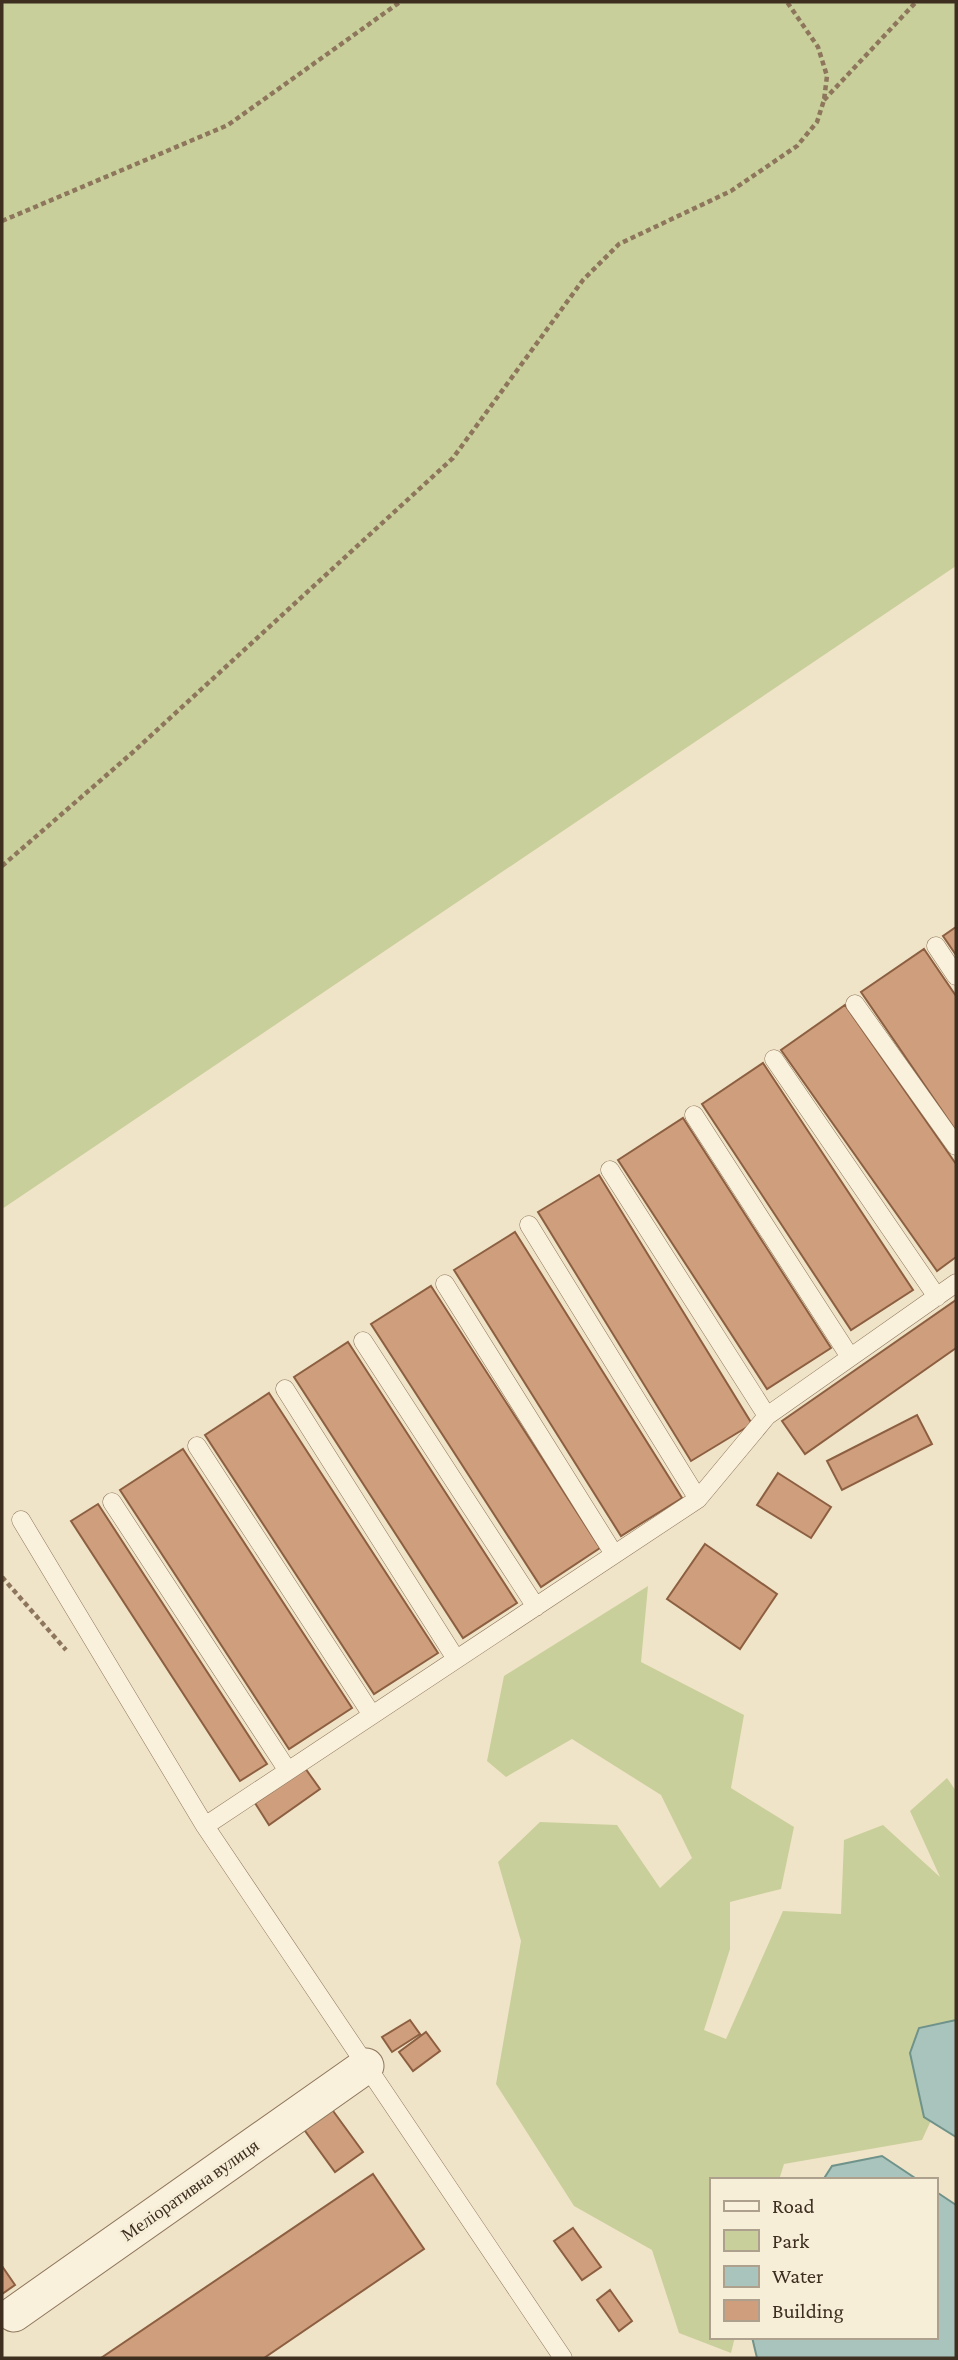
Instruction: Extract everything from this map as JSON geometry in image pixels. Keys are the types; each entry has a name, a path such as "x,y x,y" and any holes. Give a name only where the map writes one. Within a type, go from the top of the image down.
{"street":[{"name":"Меліоративна вулиця","path":"14,2314 366,2066"}],"lane":[{"path":"936,946 956,976"},
{"path":"855,1004 956,1146"},
{"path":"774,1059 937,1297"},
{"path":"694,1115 850,1357"},
{"path":"610,1170 767,1416"},
{"path":"529,1225 698,1499"},
{"path":"445,1283 614,1555"},
{"path":"205,1826 698,1499 767,1416 956,1283"},
{"path":"363,1341 536,1607"},
{"path":"285,1389 456,1659"},
{"path":"197,1446 372,1715"},
{"path":"112,1502 288,1771"},
{"path":"21,1520 205,1826 563,2358"},
{"path":"329,2090 366,2066"}],"path":[{"path":"2,221 228,125 400,2"},
{"path":"2,866 132,753 453,458 583,280 619,244 731,191 786,153 817,122 824,100 827,76 818,47 787,2"},
{"path":"824,100 916,2"},
{"path":"2,1577 81,1667 115,1676"}],"green space":[{"path":"2,2 956,2 956,566 2,1209"},
{"path":"648,1586 641,1662 744,1715 731,1788 794,1827 781,1889 730,1902 730,1949 704,2030 726,2039 783,1911 841,1914 844,1840 883,1825 940,1877 910,1811 947,1778 956,1791 956,2025 940,2101 922,2140 784,2164 780,2178 710,2178 710,2339 734,2339 731,2353 679,2333 652,2250 574,2206 496,2084 521,1941 498,1862 540,1822 617,1825 660,1888 692,1858 661,1795 572,1739 506,1777 487,1761 504,1676"}],"water":[{"path":"956,2020 956,2137 924,2117 910,2053 919,2028"},
{"path":"882,2156 915,2178 824,2178 832,2166"},
{"path":"937,2192 956,2205 956,2358 757,2358 752,2339 937,2339"}],"building":[{"path":"956,927 956,955 943,936"},
{"path":"924,949 956,996 956,1131 861,992"},
{"path":"845,1005 956,1164 956,1257 937,1271 781,1050"},
{"path":"763,1063 913,1290 851,1330 702,1104"},
{"path":"683,1118 831,1348 767,1389 618,1160"},
{"path":"599,1175 752,1424 691,1461 538,1212"},
{"path":"515,1232 682,1498 621,1536 454,1270"},
{"path":"431,1286 600,1548 541,1587 371,1324"},
{"path":"956,1300 956,1348 805,1454 782,1421"},
{"path":"348,1342 517,1603 463,1638 294,1377"},
{"path":"269,1393 438,1653 374,1694 205,1435"},
{"path":"917,1415 932,1444 842,1490 827,1461"},
{"path":"183,1449 352,1708 289,1749 120,1490"},
{"path":"778,1473 831,1507 811,1538 757,1505"},
{"path":"98,1504 267,1764 240,1781 71,1521"},
{"path":"705,1544 777,1594 740,1649 667,1599"},
{"path":"305,1768 320,1789 269,1825 255,1803"},
{"path":"410,2020 420,2034 392,2052 382,2037"},
{"path":"426,2032 440,2051 413,2071 399,2052"},
{"path":"328,2104 363,2152 335,2172 300,2124"},
{"path":"373,2174 424,2249 264,2358 101,2358"},
{"path":"573,2228 601,2267 582,2280 554,2241"},
{"path":"2,2266 15,2285 2,2294"},
{"path":"610,2290 632,2321 619,2331 597,2300"}]}
